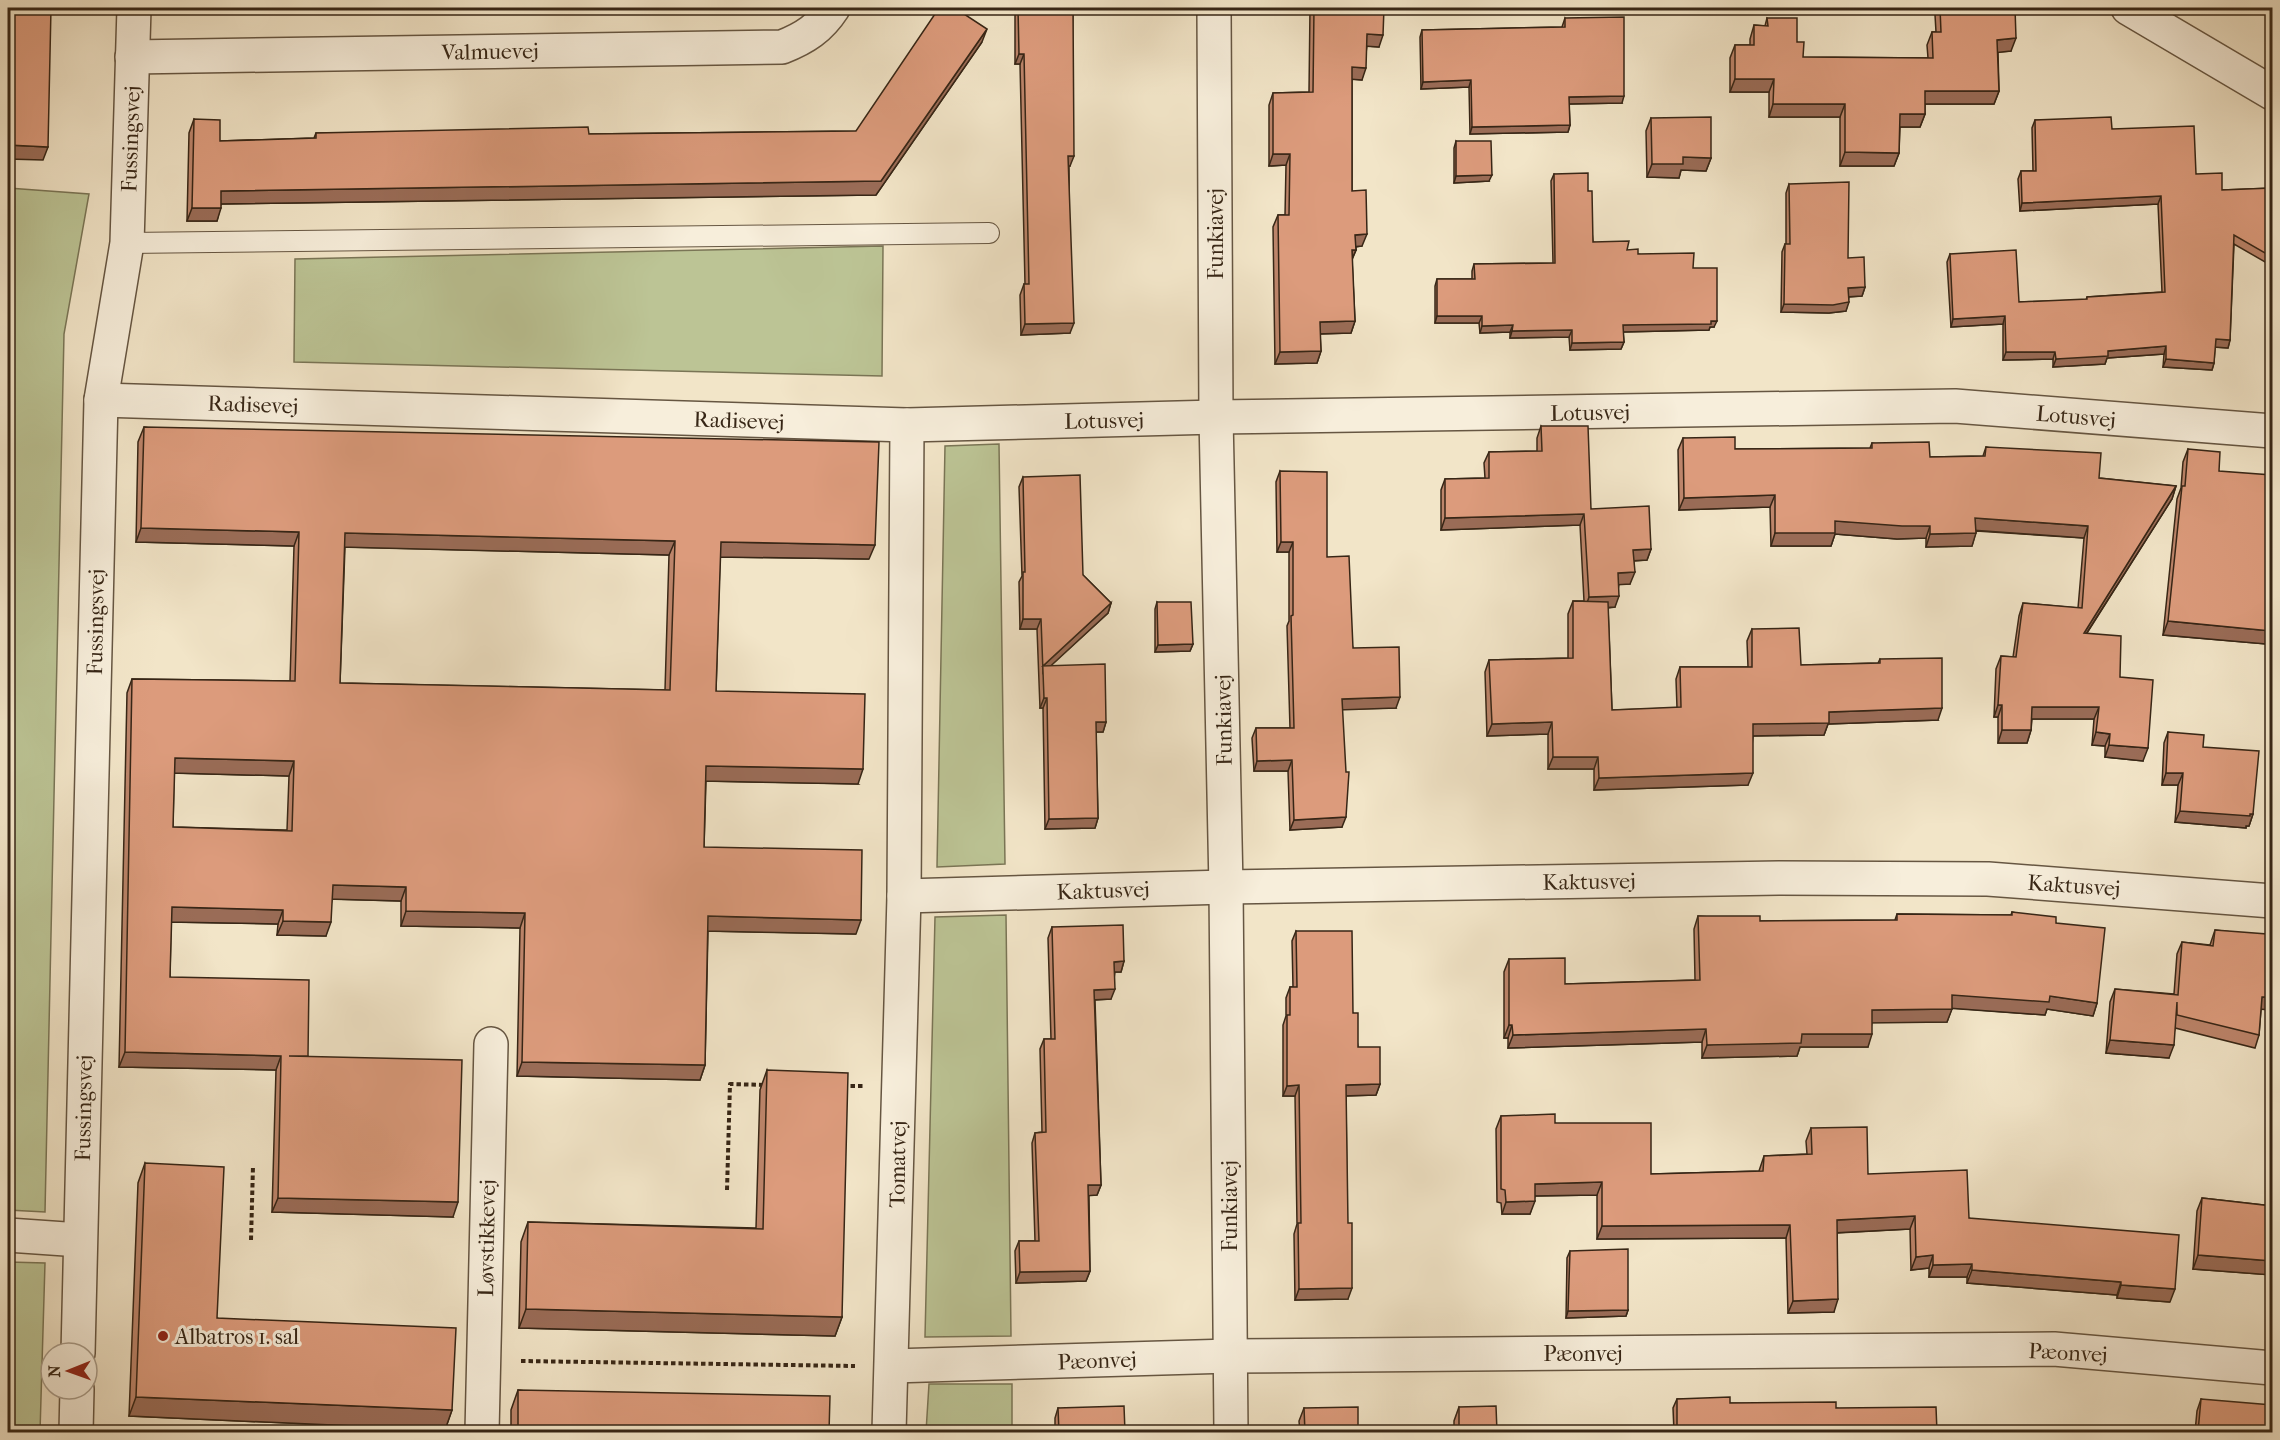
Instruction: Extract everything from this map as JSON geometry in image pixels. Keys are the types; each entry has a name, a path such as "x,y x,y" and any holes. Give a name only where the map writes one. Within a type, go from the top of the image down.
{"street":[{"name":"Fussingsvej","path":"78,1341 101,400 127,243 134,8"},
{"name":"Valmuevej","path":"132,57 782,47 804,38 824,22 833,8"},
{"name":"Funkiavej","path":"1214,8 1216,417 1226,887 1231,1432"},
{"path":"2128,8 2272,93"},
{"name":"Radisevej","path":"101,400 907,425"},
{"name":"Lotusvej","path":"907,425 1216,417 1955,406 2272,431"},
{"path":"904,896 907,425"},
{"name":"Kaktusvej","path":"904,896 1226,887 1779,878 1988,879 2272,901"},
{"name":"Tomatvej","path":"889,1432 904,896"},
{"name":"Løvstikkevej","path":"482,1432 491,1044"},
{"path":"8,1235 80,1240"},
{"name":"Pæonvej","path":"892,1366 1230,1356 2054,1349 2272,1368"},
{"path":"76,1432 77,1401"}],"lane":[{"path":"127,243 988,233"}],"path":[{"path":"727,1190 730,1084 775,1085"},
{"path":"831,1086 899,1087"},
{"path":"251,1240 253,1166"},
{"path":"484,1360 892,1366"}],"green space":[{"path":"8,188 89,194 64,334 45,1212 8,1210"},
{"path":"883,246 882,376 294,362 295,259"},
{"path":"999,444 1005,864 937,867 945,446"},
{"path":"1006,915 1011,1336 925,1337 935,917"},
{"path":"8,1262 45,1263 43,1341 39,1341 40,1432 8,1432"},
{"path":"929,1384 1012,1384 1012,1432 926,1432"}],"building":[{"path":"8,8 51,8 48,147 8,145"},
{"path":"939,8 955,8 987,29 881,181 221,191 221,208 192,208 194,119 220,120 220,141 316,138 316,133 588,127 589,134 856,131"},
{"path":"1018,8 1073,8 1074,156 1068,156 1074,323 1025,324 1024,284 1029,284 1024,54 1019,54"},
{"path":"1314,8 1384,8 1383,35 1367,34 1366,68 1352,67 1352,191 1366,190 1367,234 1355,235 1356,250 1352,250 1355,321 1320,322 1321,351 1280,352 1278,215 1289,215 1290,154 1273,154 1273,93 1313,92"},
{"path":"1940,8 2015,8 2016,38 1997,40 1999,91 1925,91 1925,114 1900,114 1899,153 1845,152 1845,104 1773,104 1774,79 1735,79 1735,45 1754,45 1754,25 1768,26 1767,18 1797,18 1797,42 1804,42 1803,57 1933,58 1932,32 1941,32"},
{"path":"1624,17 1624,96 1569,97 1570,125 1472,127 1471,80 1423,82 1422,30 1565,27 1565,18"},
{"path":"1711,117 1711,158 1683,157 1683,164 1652,164 1651,118"},
{"path":"2111,117 2112,129 2194,126 2196,174 2222,173 2222,190 2272,188 2272,257 2234,235 2230,340 2216,339 2214,363 2166,359 2166,346 2108,351 2108,356 2056,359 2055,352 2006,352 2005,316 1953,319 1950,254 2016,250 2019,302 2165,292 2161,196 2022,203 2021,171 2036,171 2035,120"},
{"path":"1456,141 1491,141 1492,175 1456,176"},
{"path":"1588,173 1588,191 1592,191 1593,242 1629,241 1627,250 1638,249 1638,254 1694,253 1693,268 1717,268 1717,321 1711,321 1711,324 1623,325 1624,342 1572,343 1572,330 1512,331 1513,325 1482,326 1482,316 1437,316 1437,279 1475,279 1474,264 1555,263 1554,174"},
{"path":"1849,182 1848,258 1864,257 1865,287 1848,288 1849,302 1833,305 1784,304 1785,244 1790,244 1789,184"},
{"path":"1541,426 1588,426 1591,509 1649,506 1651,549 1633,550 1635,572 1618,573 1619,596 1589,597 1584,514 1445,518 1445,479 1489,478 1489,452 1542,451"},
{"path":"144,427 879,442 875,545 721,542 716,691 865,694 863,769 706,766 704,847 862,850 861,920 708,916 705,1065 522,1062 525,913 406,911 406,887 333,885 331,922 283,921 283,910 172,907 170,977 309,980 308,1056 289,1056 462,1060 458,1202 278,1198 281,1056 125,1052 132,679 295,681 299,532 141,528","holes":["345,533 675,541 670,690 340,683","175,758 294,761 292,831 173,827"]},
{"path":"1735,437 1735,449 1872,448 1872,443 1929,442 1930,457 1985,456 1986,447 2101,453 2099,478 2176,486 2084,633 2121,636 2120,677 2153,680 2148,748 2109,745 2110,734 2096,732 2099,707 2032,707 2031,730 2002,730 2002,705 1998,705 2001,656 2016,657 2023,603 2082,608 2088,526 1975,518 1976,533 1930,534 1930,526 1835,521 1835,533 1775,533 1775,495 1684,498 1683,438"},
{"path":"2188,449 2220,452 2219,471 2272,475 2271,631 2168,621"},
{"path":"1280,471 1327,472 1327,557 1349,556 1353,648 1399,647 1400,697 1342,699 1346,772 1349,772 1346,817 1294,820 1292,760 1257,761 1256,728 1294,728 1291,616 1293,615 1293,542 1281,542"},
{"path":"1080,475 1083,575 1111,603 1043,666 1105,664 1106,722 1096,722 1098,818 1049,819 1047,698 1044,698 1041,619 1023,619 1023,572 1025,572 1023,477"},
{"path":"1573,601 1608,602 1612,710 1681,707 1680,667 1752,667 1752,629 1799,628 1801,665 1880,663 1880,659 1942,658 1942,708 1829,712 1829,723 1753,724 1753,773 1599,778 1598,757 1553,757 1552,722 1492,724 1489,660 1573,658"},
{"path":"1157,602 1191,602 1193,644 1158,645"},
{"path":"2168,732 2204,735 2203,747 2259,751 2253,814 2250,816 2180,811 2183,773 2166,773"},
{"path":"2012,912 2056,917 2056,923 2105,928 2097,1003 2050,996 2049,1002 1952,995 1952,1009 1872,1010 1872,1034 1802,1034 1801,1043 1707,1045 1706,1029 1513,1035 1512,1025 1509,1025 1509,959 1565,958 1565,984 1700,980 1698,916 1760,916 1760,921 1897,920 1897,914 2012,915"},
{"path":"1123,925 1124,961 1114,962 1115,989 1094,990 1101,1185 1088,1185 1090,1271 1020,1272 1019,1241 1039,1241 1035,1133 1046,1132 1044,1039 1055,1039 1052,927"},
{"path":"2215,930 2267,934 2272,937 2272,997 2262,997 2259,1035 2177,1015 2177,1002 2174,1045 2110,1040 2115,989 2178,995 2182,942 2213,946"},
{"path":"1296,931 1352,931 1353,1013 1358,1013 1358,1047 1380,1047 1380,1084 1346,1085 1348,1223 1352,1223 1352,1288 1299,1289 1298,1223 1301,1223 1299,1085 1287,1086 1287,1015 1290,1015 1290,987 1297,987"},
{"path":"767,1070 848,1073 842,1317 526,1309 528,1222 763,1229"},
{"path":"1555,1114 1555,1123 1651,1123 1651,1174 1763,1171 1764,1156 1812,1154 1811,1128 1867,1127 1868,1174 1967,1170 1969,1218 2179,1235 2175,1289 2121,1285 2121,1282 1972,1270 1972,1264 1933,1265 1933,1255 1916,1257 1915,1216 1837,1220 1838,1299 1793,1301 1790,1225 1602,1226 1602,1182 1535,1184 1535,1201 1506,1202 1505,1190 1501,1189 1501,1116"},
{"path":"145,1163 224,1167 217,1318 456,1328 452,1410 136,1397"},
{"path":"2202,1198 2272,1206 2272,1261 2198,1255"},
{"path":"1628,1249 1628,1310 1568,1311 1570,1251"},
{"path":"518,1390 830,1396 829,1432 518,1432"},
{"path":"1730,1397 1730,1403 1836,1402 1836,1408 1936,1407 1937,1432 1677,1432 1677,1399"},
{"path":"2201,1399 2272,1405 2272,1432 2198,1432"},
{"path":"1124,1406 1125,1432 1059,1432 1058,1408"},
{"path":"1496,1406 1497,1432 1459,1432 1459,1407"},
{"path":"1358,1407 1358,1432 1305,1432 1304,1408"}],"place":[{"name":"Albatros 1. sal","path":"163,1336"}]}
